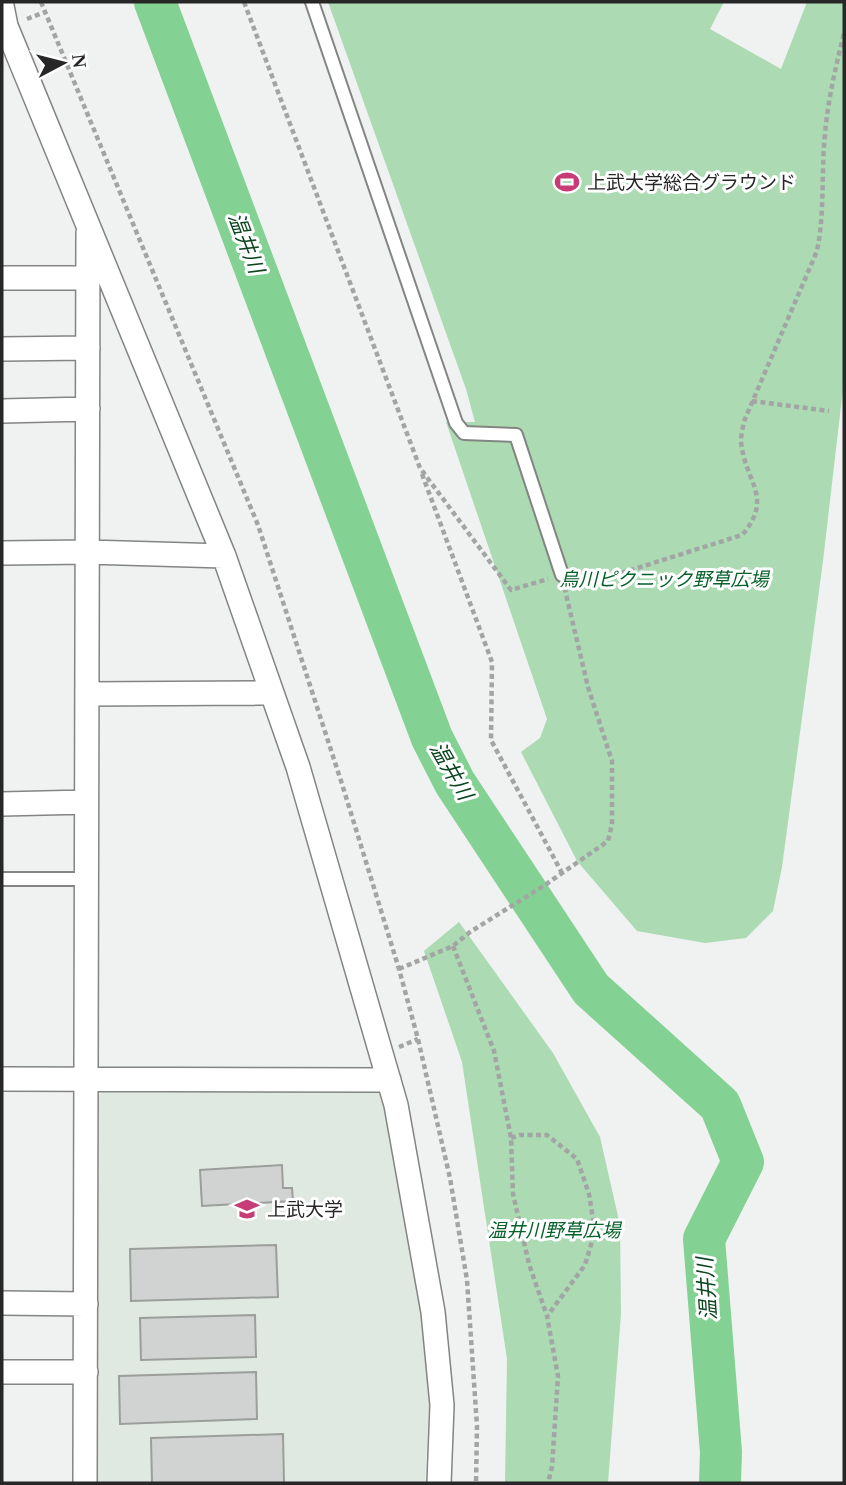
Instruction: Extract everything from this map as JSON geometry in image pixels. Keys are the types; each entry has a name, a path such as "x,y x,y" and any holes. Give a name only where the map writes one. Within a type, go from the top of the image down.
{"street":[{"path":"7,20 224,556 298,768 396,1105 433,1312 442,1405 439,1483"},
{"path":"85,1483 88,222"},
{"path":"2,278 88,278"},
{"path":"2,349 88,348"},
{"path":"2,411 88,410"},
{"path":"2,553 88,552 224,556"},
{"path":"87,694 272,693"},
{"path":"2,804 86,802"},
{"path":"2,1079 389,1080"},
{"path":"2,1303 86,1304"},
{"path":"2,1372 86,1372"}],"lane":[{"path":"312,2 456,423 464,433 516,435 562,575"},
{"path":"2,879 86,879"}],"path":[{"path":"244,2 492,662 491,740 562,873"},
{"path":"7,20 45,12"},
{"path":"562,575 577,587 742,535 753,523 758,509 757,494 741,440 744,419 817,251 823,224 826,124 844,33"},
{"path":"752,401 829,411"},
{"path":"419,468 511,590 562,575"},
{"path":"399,970 453,946 608,841 612,824 612,761 588,687 562,575"},
{"path":"453,946 494,1051 511,1138 513,1194 529,1264 547,1316 558,1376 548,1483"},
{"path":"511,1138 520,1135 547,1135 577,1159 589,1194 595,1231 585,1265 547,1316"}],"shaded area":[{"name":"上武大学","path":"107,1087 377,1091 382,1095 423,1315 429,1406 425,1483 90,1483 92,1102"}],"green space":[{"name":"烏川ピクニック野草広場","path":"328,2 724,2 710,29 781,69 807,2 844,3 844,380 782,867 773,911 746,938 705,943 637,931 577,861 521,752 540,738 547,719 446,422 475,422 466,389"},
{"name":"温井川野草広場","path":"459,922 553,1053 600,1137 620,1225 621,1314 608,1483 505,1483 507,1359 462,1062 424,951"}],"building":[{"path":"282,1165 283,1188 292,1188 293,1201 202,1206 200,1170"},
{"path":"276,1245 278,1297 131,1301 130,1249"},
{"path":"255,1315 256,1357 141,1360 140,1318"},
{"path":"256,1372 257,1419 120,1424 119,1376"},
{"path":"283,1434 284,1483 152,1483 151,1438"}],"waterway":[{"name":"温井川","path":"155,2 432,738 455,783 591,989 720,1105 743,1162 704,1239 721,1452 720,1483"}],"place":[{"name":"上武大学総合グラウンド","path":"567,182"},
{"name":"上武大学","path":"247,1209"}]}
